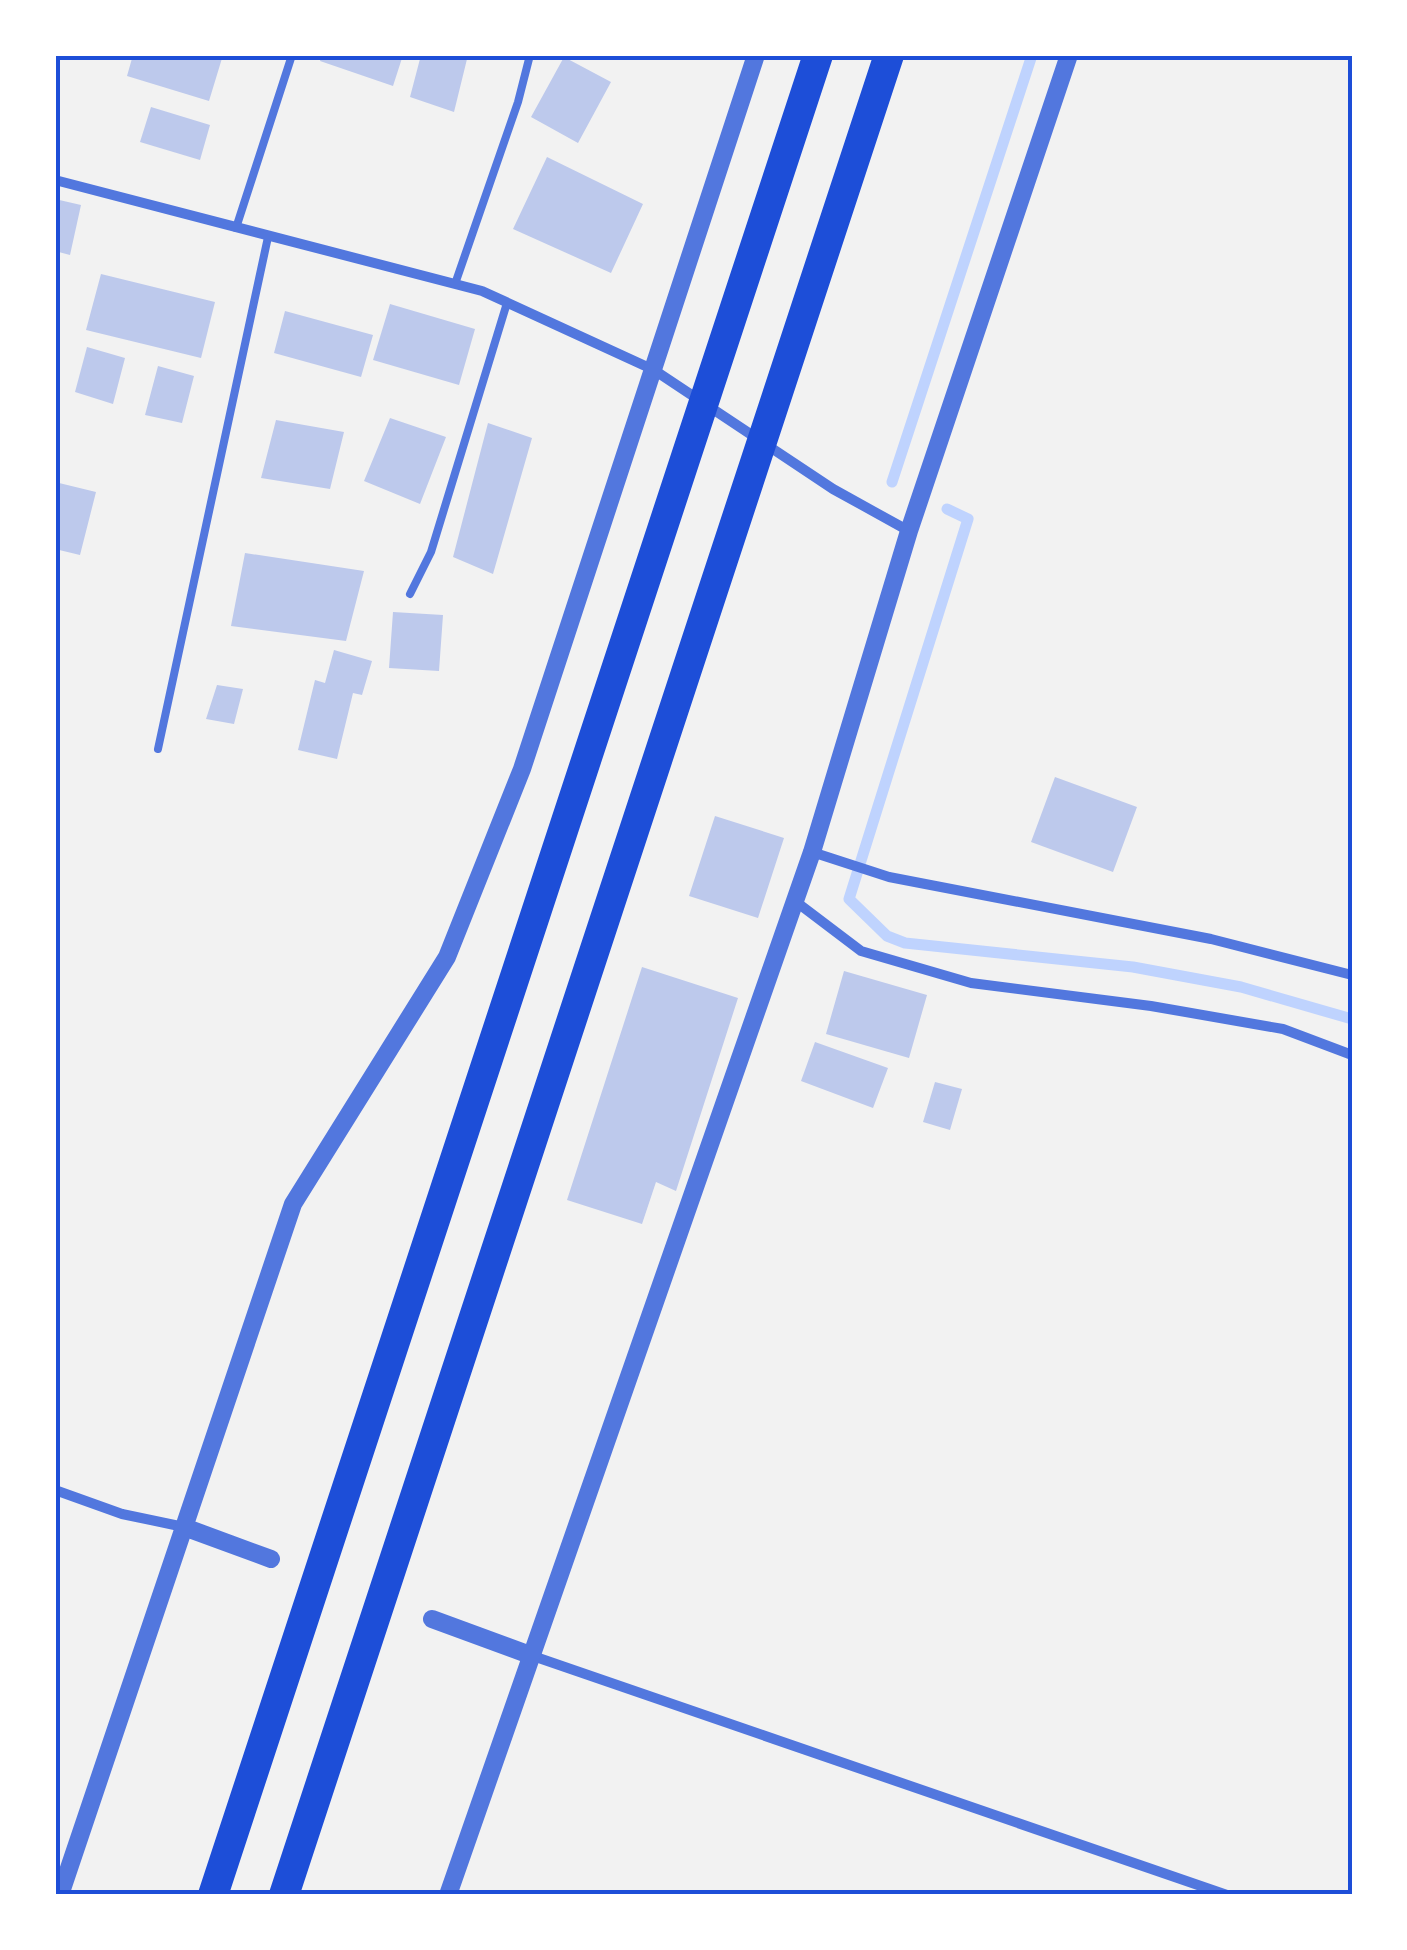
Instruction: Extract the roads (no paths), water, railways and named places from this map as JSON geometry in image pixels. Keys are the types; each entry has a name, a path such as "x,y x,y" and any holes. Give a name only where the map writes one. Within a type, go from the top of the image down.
{"highway":[{"path":"213,1895 818,55"},
{"path":"284,1895 889,55"}],"street":[{"path":"60,1895 293,1204 447,956 522,768 756,55"},
{"path":"448,1895 795,901 819,854 909,531 1070,55"},
{"path":"55,180 482,292 654,370 833,489 909,531"},
{"path":"819,854 889,877 1212,939 1352,975"},
{"path":"795,901 861,951 972,983 1151,1006 1283,1029 1352,1054"},
{"path":"55,1490 122,1514 184,1527 271,1559"},
{"path":"432,1618 530,1656 1227,1895"}],"lane":[{"path":"236,228 292,55"},
{"path":"455,284 518,102 530,55"},
{"path":"158,749 268,237"},
{"path":"410,594 431,552 507,303"}],"waterway":[{"path":"892,482 1032,55"},
{"path":"947,509 968,519 849,899 887,936 905,943 1133,967 1241,987 1352,1019"}]}
